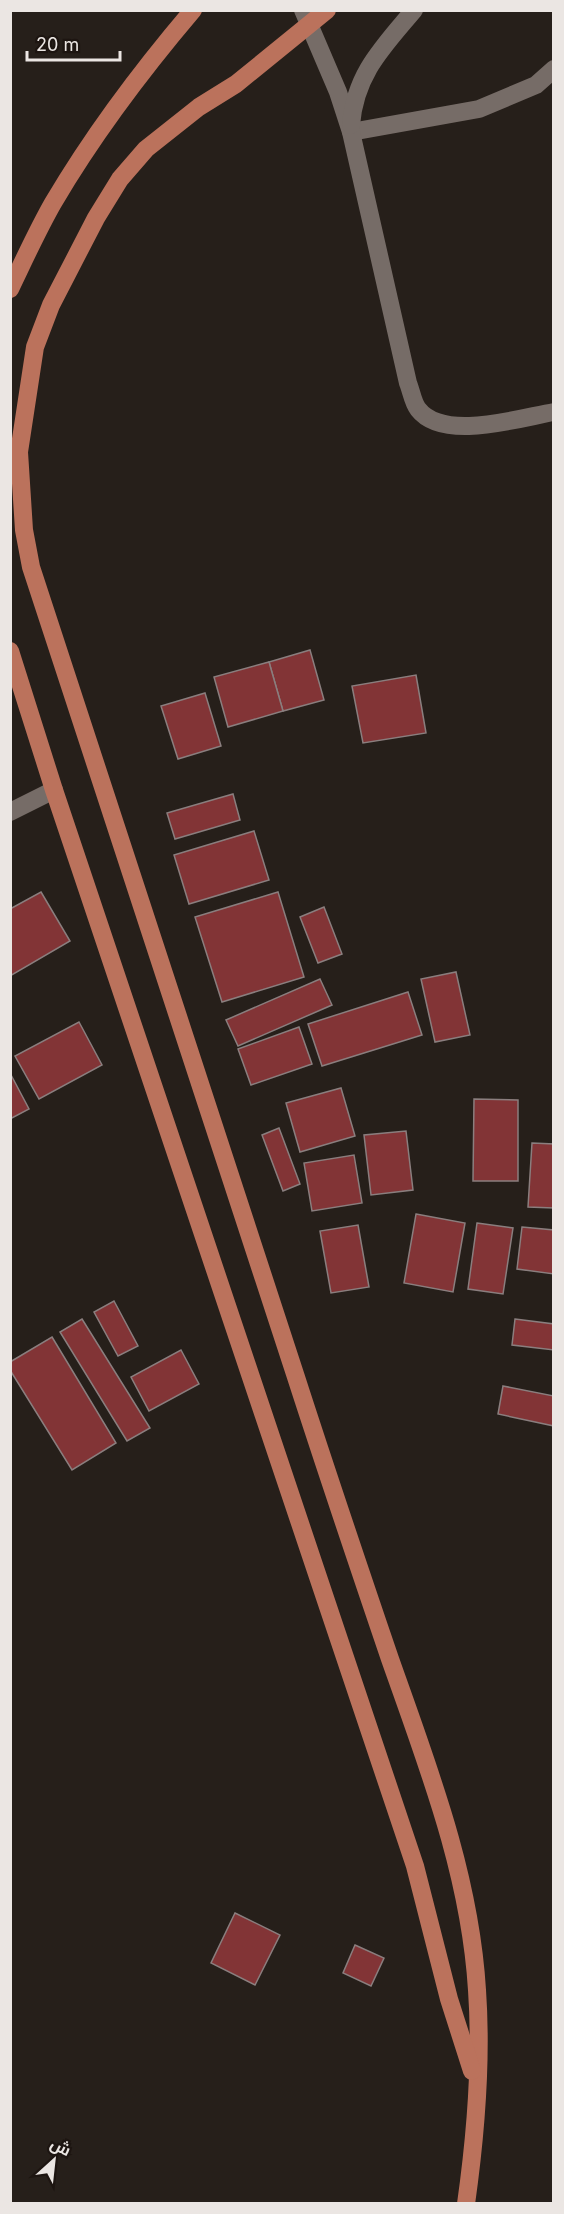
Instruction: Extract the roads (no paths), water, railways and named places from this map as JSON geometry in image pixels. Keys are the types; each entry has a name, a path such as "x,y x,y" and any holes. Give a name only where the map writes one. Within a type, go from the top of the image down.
{"main road":[{"path":"10,289 52,204 75,168 109,118 194,10"},
{"path":"327,10 306,18 236,84 199,107 146,148 120,179 96,218 51,305 35,347 19,452 24,530 31,567 347,1533 440,1802 453,1847 470,1925 477,1990 475,2144 466,2204"},
{"path":"10,651 54,790 415,1866 449,1999 477,2090"}],"street":[{"path":"351,132 353,105 362,80 376,54 414,10"},
{"path":"306,18 338,92 351,132 408,383 418,409 437,422 471,427 554,412"},
{"path":"351,132 478,109 536,85 554,69"},
{"path":"10,812 54,790"}]}
